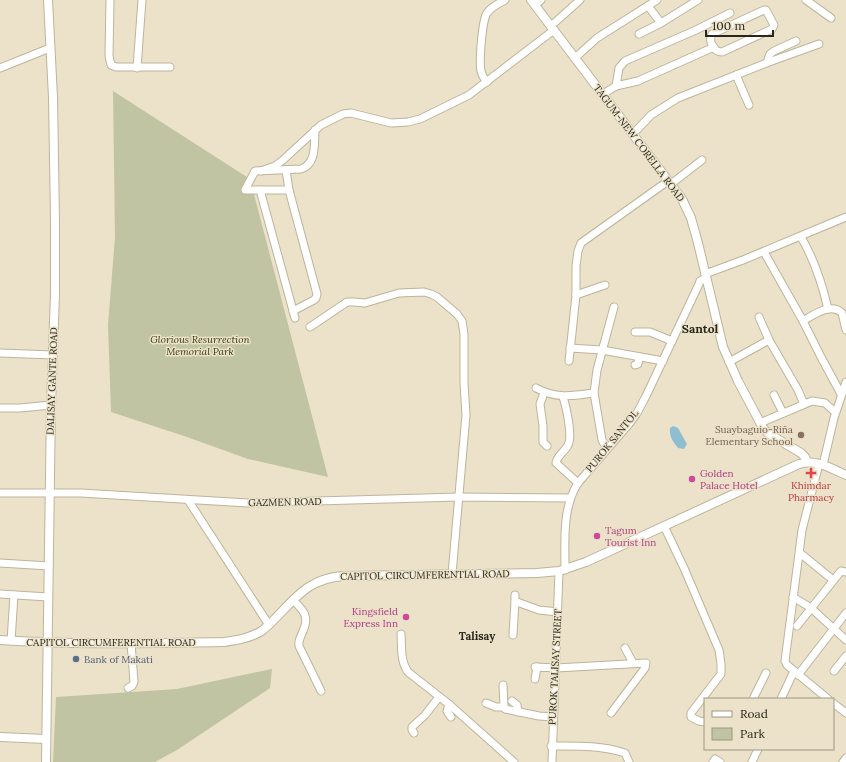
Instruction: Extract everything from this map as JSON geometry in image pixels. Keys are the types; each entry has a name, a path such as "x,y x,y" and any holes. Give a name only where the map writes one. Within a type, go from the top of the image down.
{"main road":[{"name":"DALISAY GANTE ROAD","path":"46,762 48,566 56,220 53,97 48,0"},
{"name":"TAGUM-NEW CORELLA ROAD","path":"536,2 575,58 670,182 682,200 690,218 706,276 720,339 729,362 760,422 770,434 801,453 807,462"},
{"path":"807,462 821,464 846,475"},
{"name":"CAPITOL CIRCUMFERENTIAL ROAD","path":"0,640 48,643 233,641 257,634 269,625 306,587 326,578 343,576 537,573 562,570 582,564 793,467 807,462"},
{"path":"0,737 46,739"}],"street":[{"path":"110,0 111,65 116,67 136,68 170,67"},
{"path":"136,68 142,0"},
{"path":"487,82 482,76 480,55 484,19 490,9 505,0"},
{"path":"261,171 275,166 321,125 343,114 351,113 391,123 408,122 420,119 469,95 553,28 580,0"},
{"path":"575,58 598,38 657,0"},
{"path":"639,34 661,23 698,0"},
{"path":"806,0 831,18"},
{"path":"648,6 661,23"},
{"path":"764,10 766,10 774,24 774,28 728,50 720,52 714,47 710,42 710,37 712,34 764,10"},
{"path":"616,86 619,68 625,62 696,30 730,12"},
{"path":"769,62 768,59 770,54 796,41"},
{"path":"632,134 651,116 678,98 819,44"},
{"path":"603,94 616,86 638,81 714,47"},
{"path":"0,68 50,48"},
{"path":"736,75 749,105"},
{"path":"289,190 246,190 255,171 301,169 310,164 312,159 315,130"},
{"path":"569,361 576,295 576,266 578,250 581,243 702,160"},
{"path":"260,190 294,314 314,300 317,294 289,190 286,170"},
{"path":"706,276 846,217"},
{"path":"801,237 813,258 828,309"},
{"path":"764,252 803,321 841,394"},
{"name":"PUROK SANTOL","path":"562,570 565,531 570,498 578,483 633,418 646,396 700,281 706,276"},
{"path":"576,295 605,285"},
{"path":"310,327 347,302 366,304 399,293 416,292 431,294 437,297 461,318 464,334 464,383 466,415 452,574"},
{"path":"607,449 602,440 594,393 596,370 614,307"},
{"path":"803,321 828,309 835,310 840,312 846,330"},
{"path":"759,318 769,340 798,390 804,404"},
{"path":"635,332 650,332 672,341"},
{"path":"729,362 769,340"},
{"path":"570,348 602,350 663,361"},
{"path":"0,353 53,354"},
{"path":"635,365 638,364 639,357"},
{"path":"827,698 796,673 787,665 785,661 804,520 835,412 846,382"},
{"path":"536,388 544,392 563,397 594,393"},
{"path":"544,392 540,404 543,426 543,442 547,446"},
{"path":"774,395 783,413"},
{"path":"563,397 570,442 557,458 556,463 578,483"},
{"path":"760,422 812,401 827,404 835,412"},
{"path":"0,408 51,405"},
{"name":"GAZMEN ROAD","path":"0,493 50,492 248,503 459,497 570,498"},
{"path":"188,500 269,625"},
{"path":"664,526 684,568 719,650 721,674 691,713 694,719 704,722"},
{"path":"800,554 833,580"},
{"path":"0,562 48,566"},
{"name":"PUROK TALISAY STREET","path":"552,762 551,746 558,612 562,570"},
{"path":"797,626 841,571 846,572"},
{"path":"0,594 48,597"},
{"path":"11,641 14,595"},
{"path":"793,597 811,608 846,640"},
{"path":"513,635 515,598 538,610 558,612"},
{"path":"293,600 303,610 306,616 306,622 299,639 299,646 321,691"},
{"path":"782,698 796,673 846,613"},
{"path":"402,634 402,658 405,667 413,676 450,705 514,762"},
{"path":"128,688 132,686 134,682 131,643"},
{"path":"625,648 633,663"},
{"path":"834,671 846,656"},
{"path":"535,679 536,667 556,668 645,662 645,668 611,713"},
{"path":"754,698 766,673"},
{"path":"503,685 504,707"},
{"path":"414,733 412,727 425,715 439,696"},
{"path":"512,701 517,705 518,712"},
{"path":"486,703 496,707 504,707 508,710 545,717 553,717"},
{"path":"834,704 846,713"},
{"path":"450,705 447,711 451,717"},
{"path":"551,746 584,747 618,751 625,753 629,762"},
{"path":"752,762 758,750"},
{"path":"843,762 846,758"},
{"path":"714,762 715,759 720,762"}],"green space":[{"name":"Glorious Resurrection Memorial Park","path":"113,91 250,179 328,477 248,459 111,412 108,325 115,237"},
{"path":"272,669 270,688 177,750 155,762 53,762 56,697 177,689"}],"water":[{"path":"673,426 678,428 687,444 684,449 678,448 672,439 670,428"}],"place":[{"name":"Suaybaguio-Riña Elementary School","path":"801,435"},
{"name":"Khimdar Pharmacy","path":"811,473"},
{"name":"Golden Palace Hotel","path":"692,479"},
{"name":"Tagum Tourist Inn","path":"597,536"},
{"name":"Kingsfield Express Inn","path":"406,617"},
{"name":"Bank of Makati","path":"76,659"}],"district":[{"name":"Santol","path":"700,328"},
{"name":"Talisay","path":"477,636"}]}
